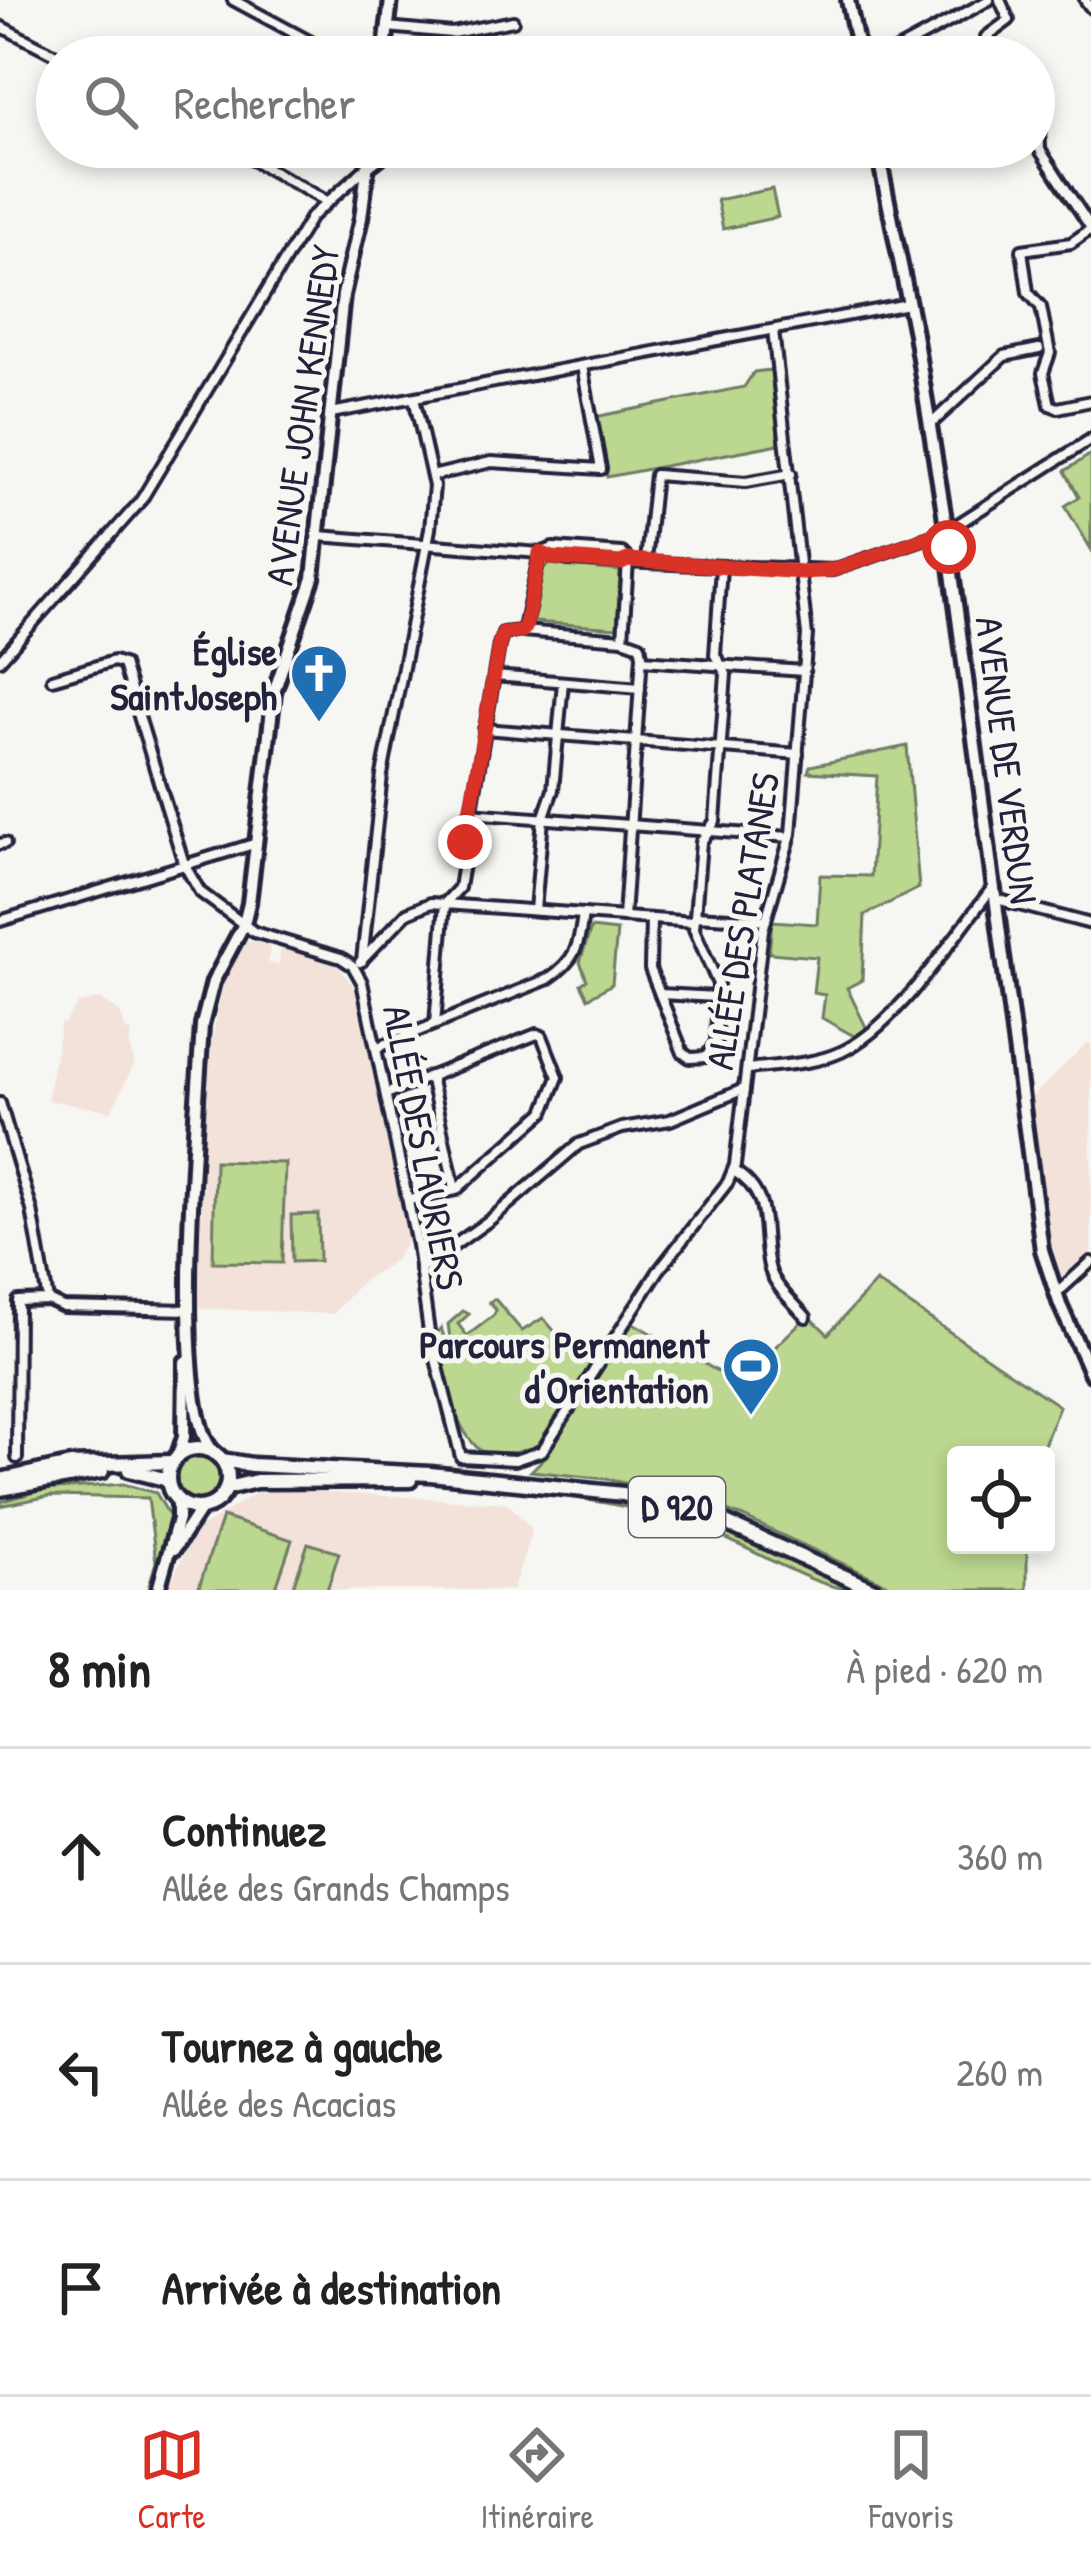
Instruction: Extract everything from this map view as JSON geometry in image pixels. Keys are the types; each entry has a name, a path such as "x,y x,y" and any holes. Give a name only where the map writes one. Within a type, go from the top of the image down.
{"main road":[{"path":"386,36 391,0"},
{"path":"848,0 856,36"},
{"name":"AVENUE JOHN KENNEDY","path":"175,1458 184,1437 202,1024 213,982 244,924 274,692 306,602 319,536 343,295 367,168"},
{"name":"AVENUE DE VERDUN","path":"881,168 946,531 1045,1264 1091,1374"},
{"name":"AVENUE JOHN KENNEDY","path":"189,1316 199,1431 221,1460"},
{"path":"0,1480 70,1465 175,1458 196,1448 221,1460 226,1488 217,1502 201,1508 169,1556"},
{"path":"158,1590 169,1556 175,1458"},
{"name":"D 920","path":"221,1460 579,1487 664,1503 719,1520 874,1590"},
{"path":"0,1489 47,1480 131,1477 172,1490 201,1508"},
{"name":"D 920","path":"226,1488 256,1480 466,1479"}],"street":[{"path":"233,0 300,36"},
{"path":"923,36 989,0"},
{"path":"987,36 1008,22 1000,0"},
{"path":"1085,0 1091,8"},
{"path":"387,27 452,33 513,22"},
{"path":"0,26 36,45"},
{"path":"267,168 326,201"},
{"path":"0,660 140,502 282,262 326,201 366,168"},
{"path":"1052,168 1091,228 1071,243 1022,250 1028,292 1041,307 1050,353 1043,373 1050,405 1058,408 1091,401"},
{"path":"331,413 908,304"},
{"name":"ALLÉE DES PLATANES","path":"461,1457 515,1460 542,1451 659,1270 734,1171 766,920 790,837 807,635 773,330"},
{"path":"930,425 1004,356 1039,349"},
{"path":"432,476 491,462 601,470 582,366"},
{"path":"357,963 382,775 428,544 432,476 413,398"},
{"path":"628,560 833,570 946,531 1091,439"},
{"path":"646,561 655,475 746,482 791,474"},
{"path":"319,536 540,553 554,548 622,553 628,560 623,639"},
{"path":"522,631 540,553"},
{"path":"651,919 650,967 683,1053 697,1059 714,1051 717,998 716,974 696,938 694,919 701,842 715,821 726,674 716,656 721,566"},
{"path":"435,1024 445,904 459,888 503,633 623,639 640,645 624,917"},
{"path":"642,660 805,671"},
{"path":"52,679 114,661 123,664 184,864"},
{"path":"494,676 640,688"},
{"path":"535,910 563,682"},
{"path":"484,729 798,754"},
{"path":"469,813 790,837"},
{"path":"0,921 256,843"},
{"name":"ALLÉE DES LAURIERS","path":"184,864 200,892 254,932 357,963 409,1200 428,1332 461,1457"},
{"path":"748,1069 813,1061 838,1053 876,1030 995,892 1091,924"},
{"path":"357,963 421,905 651,919 766,920"},
{"path":"376,1048 548,979 579,950 583,914"},
{"path":"660,994 717,998"},
{"path":"386,1094 537,1034 542,1036 558,1077 544,1112 456,1190 409,1200"},
{"path":"430,1076 456,1190"},
{"path":"421,1270 491,1220 579,1144 622,1128 670,1120 746,1088"},
{"path":"0,1103 32,1210 48,1300"},
{"path":"734,1171 745,1179 764,1212 771,1274 806,1317"},
{"path":"1056,1294 1091,1262"},
{"path":"17,1458 18,1301 48,1300 62,1307 189,1316"}],"shaded area":[{"path":"249,941 270,945 268,963 279,964 281,949 323,959 339,967 355,988 408,1240 395,1260 360,1283 333,1314 198,1308 212,1040 223,983"},
{"path":"99,999 120,1012 126,1031 131,1032 129,1047 135,1063 111,1111 47,1100 61,1023 78,1003"},
{"path":"1091,1043 1091,1256 1064,1283 1047,1229 1030,1099"},
{"path":"284,1490 507,1503 532,1529 513,1590 167,1590 194,1532 256,1493"}],"green space":[{"path":"772,189 778,217 723,229 717,200"},
{"path":"771,370 779,444 607,477 595,417 744,387 754,372"},
{"path":"1091,454 1091,549 1065,506 1079,497 1065,471"},
{"path":"550,564 620,571 617,628 534,622 543,568"},
{"path":"907,746 919,888 865,915 862,980 847,988 867,1029 854,1036 822,1018 825,995 813,993 817,957 769,953 772,921 817,924 820,875 871,876 877,776 808,772 810,766"},
{"path":"591,928 617,931 612,984 588,998 581,984 587,980 580,962"},
{"path":"215,1161 285,1163 282,1263 213,1262"},
{"path":"318,1214 319,1261 292,1262 291,1215"},
{"path":"876,1282 1059,1406 1043,1446 947,1446 947,1554 1027,1554 1027,1590 900,1590 689,1497 606,1479 531,1471 547,1455 633,1323 738,1383 808,1315 828,1334"},
{"path":"495,1299 522,1331 543,1318 572,1351 589,1342 589,1352 599,1353 538,1444 526,1453 482,1452 462,1427 446,1380 437,1332 441,1328 445,1339 450,1339 448,1324 463,1311 469,1314 458,1324 467,1336 494,1315 496,1310 489,1302"},
{"path":"198,1454 214,1461 221,1477 214,1493 198,1500 182,1493 175,1477 182,1461"},
{"path":"123,1484 156,1493 170,1517 155,1578 150,1582 156,1562 148,1498 50,1496 0,1506 0,1502 42,1490"},
{"path":"513,1489 632,1502 690,1517 857,1590 821,1583 680,1521"},
{"path":"222,1517 292,1540 275,1590 198,1590"},
{"path":"308,1543 339,1553 327,1590 292,1590"}],"place":[{"name":"Église SaintJoseph","path":"319,724"},
{"name":"Parcours Permanent d'Orientation","path":"751,1417"}],"route":[{"path":"465,842 499,645 503,633 522,631 526,624 540,553 568,560 803,572 862,562 946,531 949,547"}]}
